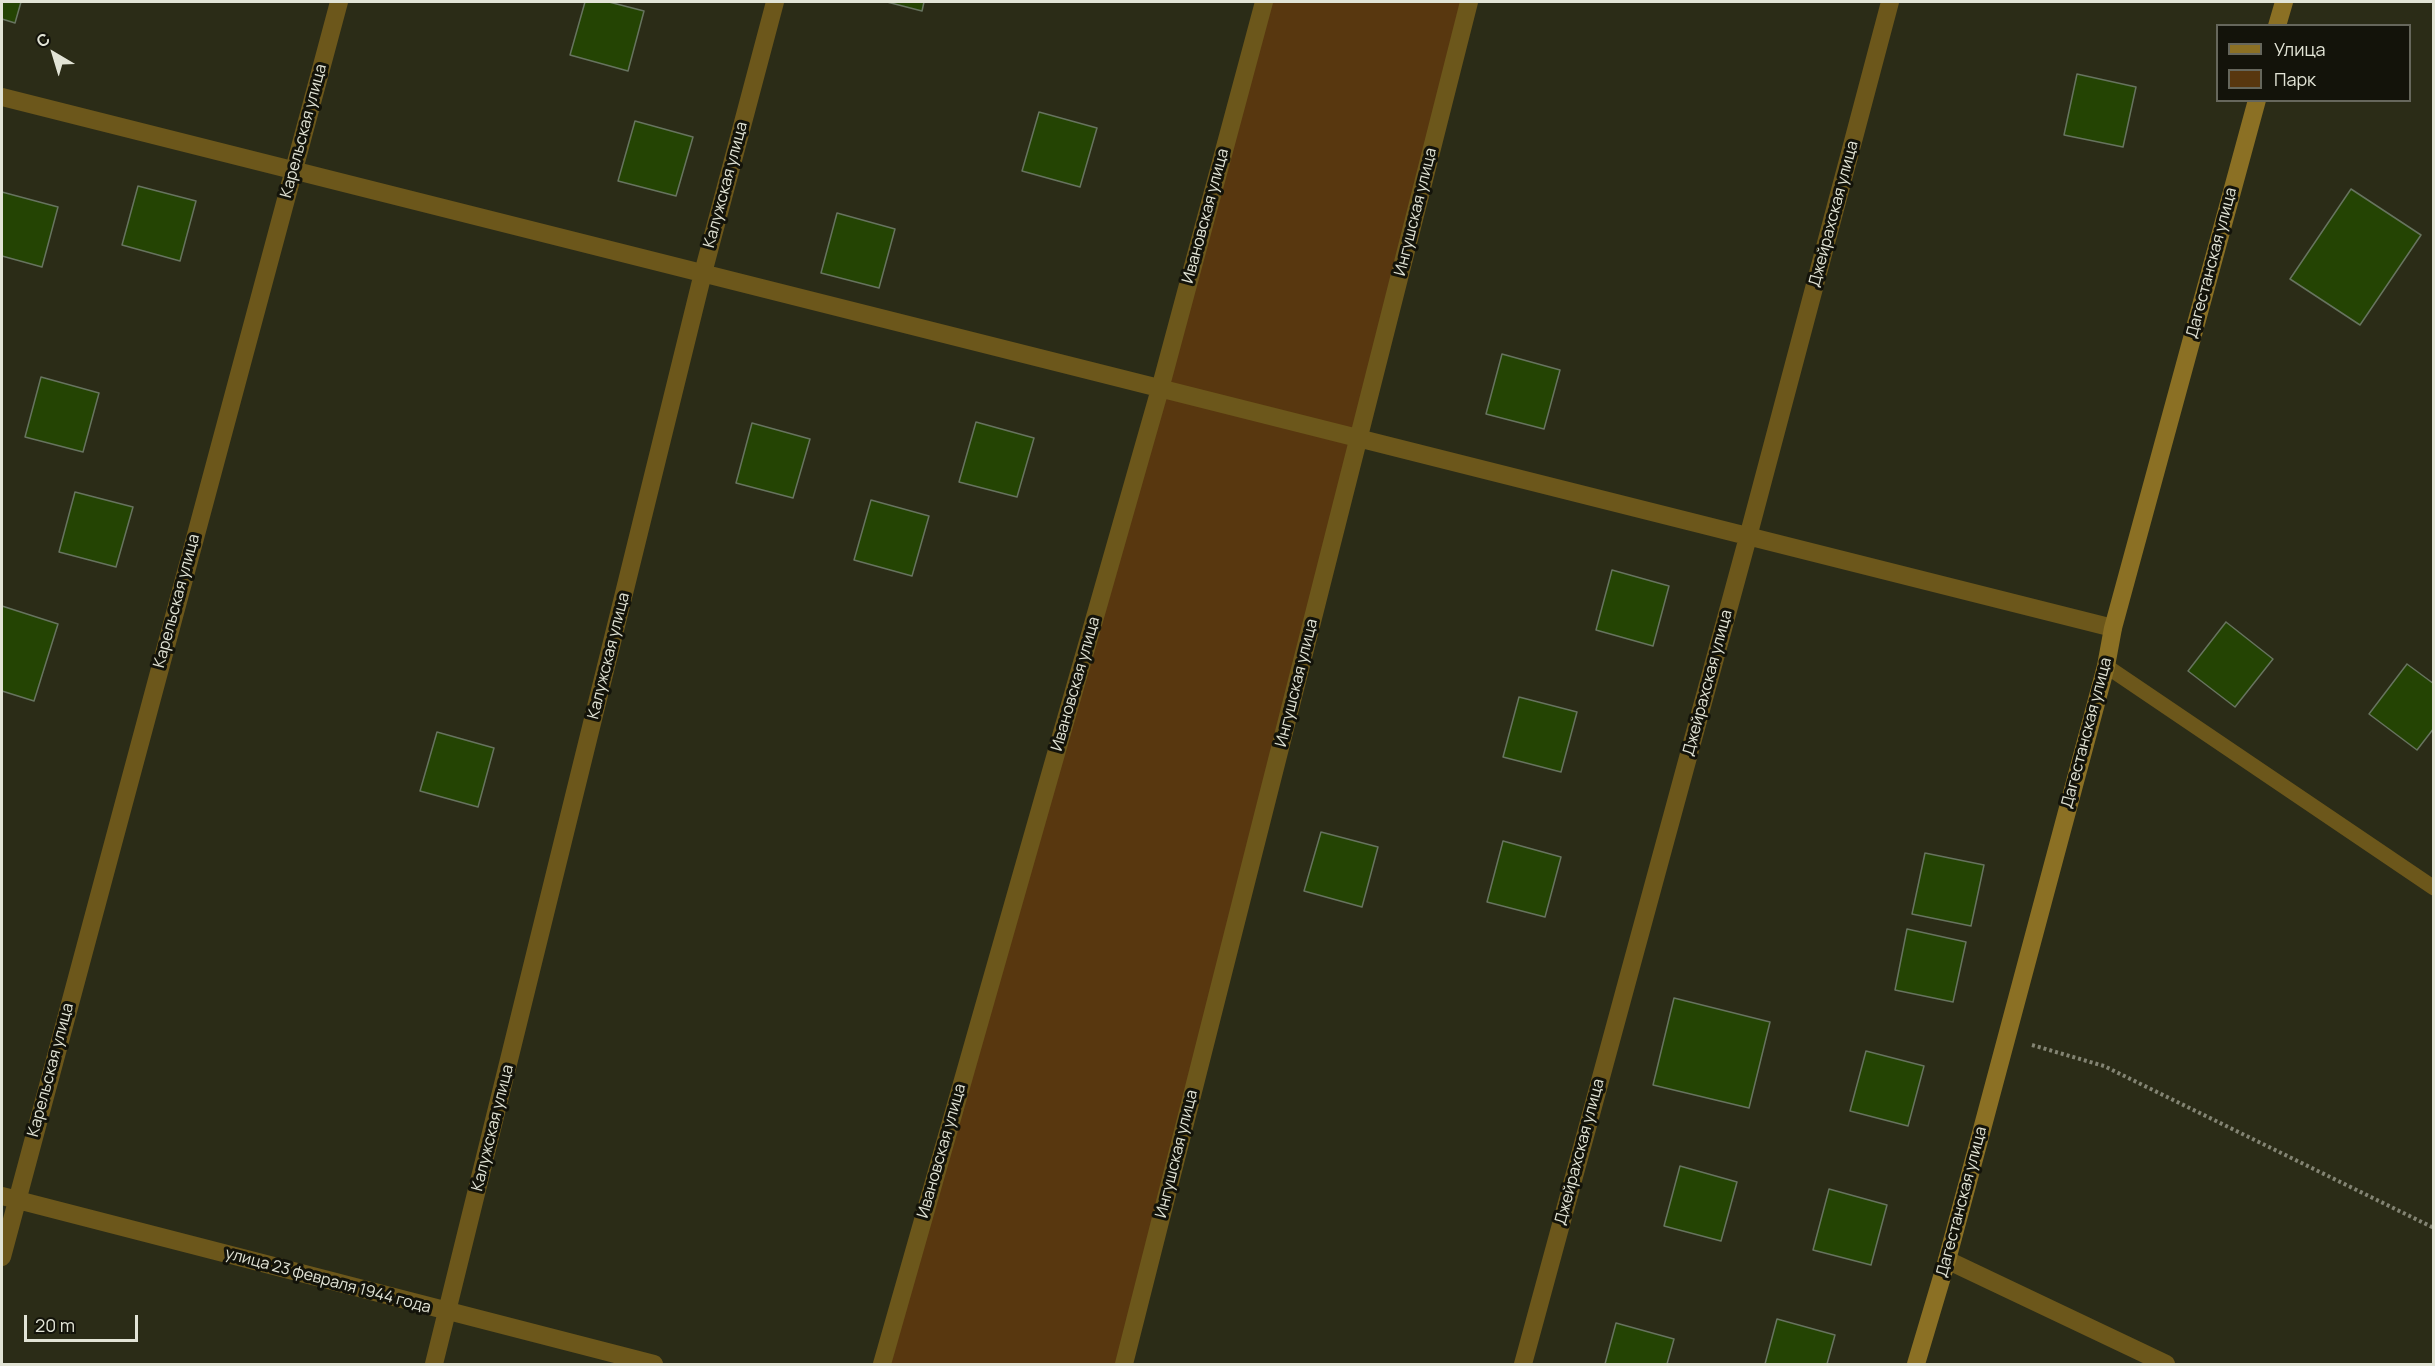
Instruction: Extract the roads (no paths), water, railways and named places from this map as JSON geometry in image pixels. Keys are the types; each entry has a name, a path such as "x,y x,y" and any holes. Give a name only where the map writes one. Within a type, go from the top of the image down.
{"street":[{"name":"Карельская улица","path":"2,1257 9,1198 339,2"},
{"name":"Калужская улица","path":"434,1365 703,273 775,2"},
{"name":"Ивановская улица","path":"882,1365 1160,389 1264,2"},
{"name":"Ингушская улица","path":"1124,1365 1469,2"},
{"name":"Джейрахская улица","path":"1523,1365 1748,537 1890,2"},
{"path":"2278,24 2284,2"},
{"path":"2,98 2112,628"},
{"name":"Дагестанская улица","path":"1916,1365 1947,1260 2106,666 2112,628 2256,102"},
{"name":"улица 23 февраля 1944 года","path":"9,1198 654,1365"},
{"path":"1947,1260 2166,1365"}],"lane":[{"path":"2106,666 2433,888"}]}
